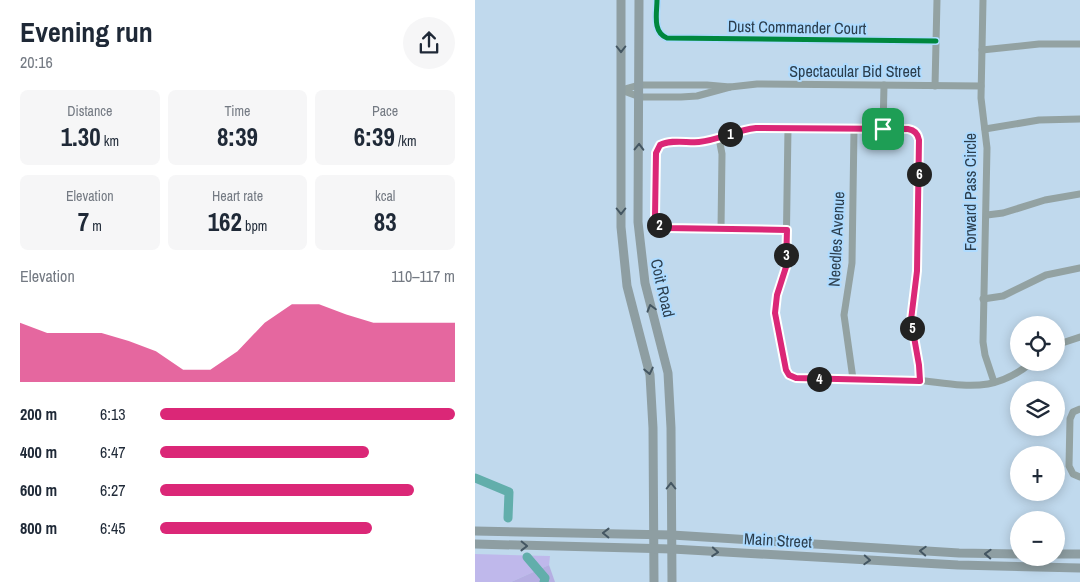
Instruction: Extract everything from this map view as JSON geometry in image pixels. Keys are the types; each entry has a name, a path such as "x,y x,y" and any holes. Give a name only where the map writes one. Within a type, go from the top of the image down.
{"main road":[{"name":"Coit Road","path":"621,0 621,227 627,286 651,375 654,582"},
{"name":"Coit Road","path":"639,0 638,222 640,256 651,308 669,373 672,582"},
{"name":"Main Street","path":"475,531 654,534 959,553 1010,554"},
{"path":"818,543 818,558"},
{"name":"Main Street","path":"475,544 672,549 958,565 1080,568"},
{"path":"958,565 959,553"},
{"path":"1065,554 1080,554"}],"street":[{"name":"Dust Commander Court","path":"657,0 657,26 660,33 668,38 936,41"},
{"path":"935,86 937,0"},
{"name":"Forward Pass Circle","path":"983,0 981,107 987,148 983,345 993,382"},
{"path":"982,50 998,50 1039,44 1080,44"},
{"name":"Spectacular Bid Street","path":"621,90 639,84 730,87"},
{"name":"Spectacular Bid Street","path":"621,90 640,97 689,97 730,87 757,84 981,86"},
{"path":"883,129 884,85"},
{"path":"985,129 1039,120 1080,119"},
{"path":"787,230 666,228 658,224 655,217 656,153 660,145 665,142 699,142 719,138 749,128 910,129 916,133 919,140 918,262 911,320 920,381"},
{"path":"788,128 786,267 777,295 775,313 786,370 789,375 796,378 920,381 968,385 993,382 1019,371"},
{"name":"Needles Avenue","path":"853,379 844,315 852,263 854,129"},
{"path":"719,138 722,154 721,229"},
{"path":"987,215 1003,213 1045,200 1080,194"},
{"path":"983,299 1003,296 1046,276 1080,268"},
{"path":"1065,343 1080,337"},
{"path":"1076,475 1069,466 1070,420 1077,411"}],"shaded area":[{"path":"475,554 550,556 549,565 511,582 475,582"},
{"path":"549,565 555,582 511,582"}],"waterway":[{"path":"475,478 509,492 508,518"},
{"path":"527,557 545,578 544,582"}],"cycle path":[{"path":"657,0 657,27 662,35 667,38 936,41"},
{"path":"787,230 666,228 661,226 655,217 656,153 659,146 662,143 671,141 702,142 756,128 908,129 917,134 919,140 918,262 911,320 920,381"}],"route":[{"path":"749,128 883,129 910,129 919,138 917,271 911,320 920,381 794,378 786,370 775,313 777,295 786,267 787,230 666,228 661,226 655,217 657,148 665,142 703,142 749,128"}]}
